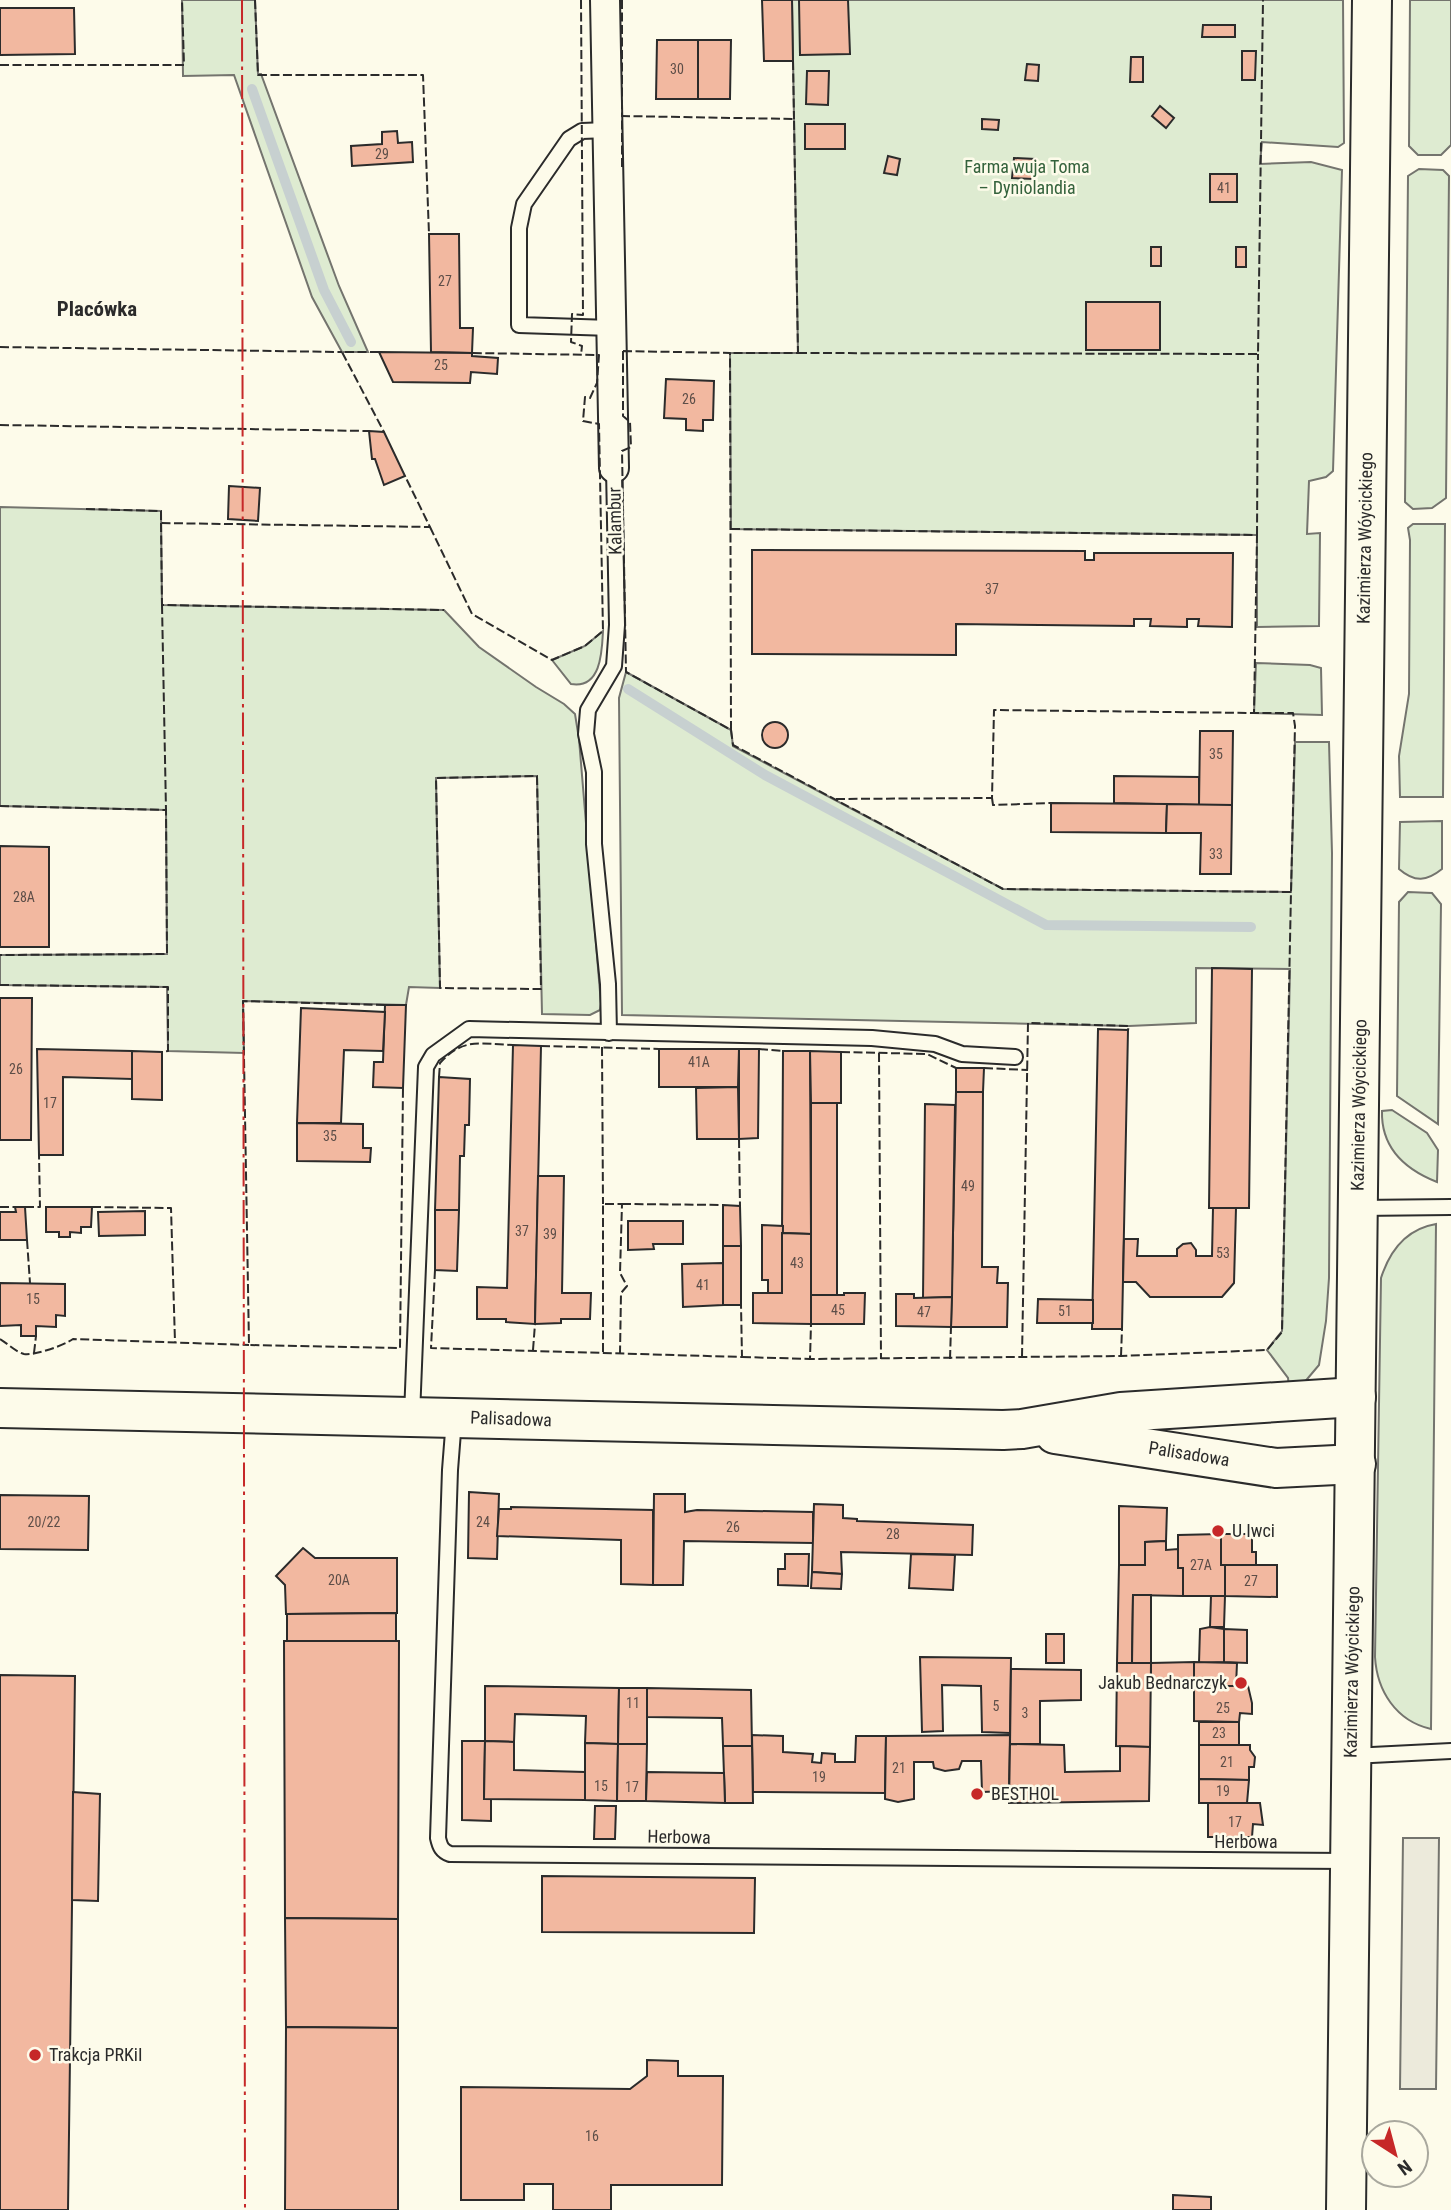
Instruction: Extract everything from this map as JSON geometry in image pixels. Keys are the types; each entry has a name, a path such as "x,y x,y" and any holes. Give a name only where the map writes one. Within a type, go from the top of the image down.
{"street":[{"name":"Kalambur","path":"605,0 614,468"},
{"name":"Kazimierza Wóycickiego","path":"1346,2210 1372,0"},
{"name":"Palisadowa","path":"1022,1429 1121,1412 1356,1397"},
{"name":"Palisadowa","path":"0,1408 1022,1429 1276,1468 1356,1464"}],"lane":[{"path":"607,131 582,131 569,139 524,204 519,228 519,325 611,328"},
{"name":"Kalambur","path":"609,1033 608,984 594,844 594,772 586,734 588,710 614,666 617,625 614,468"},
{"path":"412,1416 426,1067 433,1055 469,1029 872,1038 935,1044 962,1054 1015,1056"},
{"path":"1358,1208 1451,1207"},
{"name":"Herbowa","path":"454,1417 449,1483 438,1838 440,1847 445,1852 478,1855 1350,1861"},
{"path":"1351,1756 1451,1751"}],"green space":[{"path":"182,0 255,0 258,74 261,74 339,286 368,352 342,352 312,297 234,75 183,76"},
{"name":"Farma wuja Toma – Dyniolandia","path":"792,0 1343,0 1344,143 1338,147 1262,142 1260,164 1311,162 1342,170 1333,471 1326,477 1309,481 1307,534 1320,533 1319,626 1257,627 1257,535 731,529 730,353 798,353"},
{"path":"1410,0 1451,0 1451,145 1441,155 1418,155 1409,146"},
{"path":"1419,169 1443,170 1449,176 1446,498 1432,508 1413,509 1405,502 1408,176"},
{"path":"0,507 161,511 162,605 444,610 479,647 564,704 575,714 579,739 600,1010 590,1015 542,1014 537,776 436,778 440,988 409,987 406,1005 243,1001 244,1053 168,1051 167,987 0,985 0,955 167,954 166,810 0,806"},
{"path":"1413,524 1445,524 1443,797 1400,797 1399,756 1409,694 1408,528"},
{"path":"603,631 602,649 594,675 589,681 571,684 552,660 585,646"},
{"path":"1256,663 1310,665 1321,668 1322,715 1254,713"},
{"path":"626,672 731,730 733,746 1003,889 1291,892 1295,742 1329,742 1332,853 1329,1278 1319,1365 1303,1384 1289,1387 1288,1378 1267,1350 1282,1331 1290,969 1196,968 1196,1023 1129,1026 622,1015 619,698"},
{"path":"1442,821 1442,869 1426,878 1410,877 1399,869 1400,822"},
{"path":"1408,892 1432,893 1441,904 1438,1124 1397,1096 1399,902"},
{"path":"1392,1110 1427,1133 1438,1150 1437,1182 1414,1171 1390,1146 1382,1111"},
{"path":"1436,1224 1431,1729 1408,1719 1391,1703 1384,1693 1375,1657 1381,1278 1389,1258 1401,1242 1416,1231"}],"shaded area":[{"path":"1403,1838 1439,1838 1436,2089 1400,2089"}],"building":[{"path":"762,0 792,0 793,61 764,61"},
{"path":"799,0 848,0 850,54 800,55"},
{"path":"0,8 74,8 75,54 0,55"},
{"path":"1203,25 1235,25 1235,37 1202,37"},
{"path":"657,40 698,40 698,99 656,99"},
{"path":"698,40 731,40 730,99 698,99"},
{"path":"1242,51 1256,51 1255,80 1242,80"},
{"path":"1131,57 1143,57 1143,82 1130,82"},
{"path":"1027,64 1039,65 1038,81 1025,80"},
{"path":"807,71 829,71 828,105 806,104"},
{"path":"1160,106 1174,118 1166,128 1152,116"},
{"path":"982,119 999,120 998,130 982,129"},
{"path":"805,124 845,124 845,149 805,149"},
{"path":"397,131 398,143 412,142 413,162 352,166 351,146 382,144 382,132"},
{"path":"888,156 900,159 897,175 884,173"},
{"path":"1014,158 1035,159 1034,179 1012,178"},
{"path":"1210,174 1237,174 1237,202 1210,202"},
{"path":"429,234 459,234 460,328 473,328 472,353 431,352"},
{"path":"1151,247 1161,247 1161,266 1151,266"},
{"path":"1236,247 1246,247 1246,267 1236,267"},
{"path":"1086,302 1160,302 1160,350 1086,350"},
{"path":"379,352 472,353 472,356 498,358 497,374 471,372 470,383 393,382"},
{"path":"666,379 714,381 713,420 703,420 703,431 686,430 686,419 664,418"},
{"path":"369,431 384,432 405,476 384,485 375,459 372,459"},
{"path":"229,486 260,488 258,521 228,519"},
{"path":"752,550 1085,551 1085,560 1094,560 1094,553 1233,553 1232,627 1198,626 1199,619 1187,619 1187,627 1150,626 1151,619 1134,619 1134,626 956,624 956,655 752,654"},
{"path":"775,722 784,726 788,735 784,744 775,748 766,744 762,735 766,726"},
{"path":"1200,731 1233,731 1232,805 1199,805"},
{"path":"1114,776 1199,777 1199,805 1114,803"},
{"path":"1051,803 1167,804 1166,833 1051,832"},
{"path":"1167,804 1232,805 1231,874 1200,874 1201,833 1166,833"},
{"path":"0,846 49,847 49,947 0,947"},
{"path":"1212,968 1252,969 1249,1208 1209,1208"},
{"path":"0,998 32,998 31,1140 0,1140"},
{"path":"385,1005 406,1005 403,1088 373,1087 374,1062 383,1062"},
{"path":"301,1008 385,1012 383,1051 344,1050 341,1123 297,1123"},
{"path":"1098,1029 1128,1030 1122,1329 1092,1329"},
{"path":"513,1045 541,1046 535,1324 506,1322 506,1319 477,1319 477,1287 507,1288"},
{"path":"37,1049 132,1051 132,1079 63,1077 63,1155 39,1155"},
{"path":"659,1049 739,1049 738,1087 659,1087"},
{"path":"739,1049 759,1049 758,1138 739,1139"},
{"path":"132,1051 162,1052 162,1100 132,1099"},
{"path":"783,1051 810,1051 811,1234 782,1233"},
{"path":"810,1051 841,1052 841,1103 811,1103"},
{"path":"956,1068 984,1068 983,1092 956,1092"},
{"path":"439,1077 470,1079 469,1125 465,1125 464,1156 460,1156 459,1210 435,1210"},
{"path":"738,1087 739,1139 697,1139 696,1088"},
{"path":"956,1092 983,1092 982,1267 998,1267 997,1283 1008,1283 1007,1327 951,1327"},
{"path":"811,1103 837,1103 837,1295 811,1295"},
{"path":"925,1104 955,1105 952,1297 923,1298"},
{"path":"297,1123 363,1124 363,1148 371,1148 370,1162 297,1161"},
{"path":"538,1176 564,1176 562,1293 591,1293 590,1319 561,1319 561,1323 535,1324"},
{"path":"723,1205 740,1206 741,1246 723,1246"},
{"path":"15,1207 25,1207 27,1240 0,1240 0,1212 16,1212"},
{"path":"46,1207 92,1207 91,1227 81,1227 81,1233 70,1232 70,1237 59,1237 59,1232 46,1232"},
{"path":"1213,1208 1236,1208 1234,1283 1222,1297 1150,1297 1136,1282 1123,1282 1124,1239 1138,1239 1137,1256 1177,1256 1177,1249 1183,1244 1191,1243 1196,1250 1196,1256 1212,1256"},
{"path":"435,1210 459,1210 457,1271 435,1270"},
{"path":"145,1211 145,1235 99,1236 98,1212"},
{"path":"628,1221 683,1221 683,1244 653,1244 654,1249 628,1250"},
{"path":"762,1225 783,1226 782,1293 768,1293 768,1280 762,1280"},
{"path":"782,1233 811,1234 811,1324 753,1323 753,1293 782,1293"},
{"path":"723,1246 741,1246 741,1305 723,1305"},
{"path":"723,1263 723,1305 683,1307 682,1264"},
{"path":"0,1283 65,1284 65,1316 56,1315 56,1327 36,1326 36,1336 21,1336 21,1325 0,1326"},
{"path":"865,1293 864,1324 811,1324 811,1295"},
{"path":"896,1294 914,1294 914,1298 952,1297 951,1327 896,1326"},
{"path":"1038,1299 1093,1300 1093,1323 1037,1323"},
{"path":"469,1492 499,1494 497,1559 468,1558"},
{"path":"654,1494 685,1494 685,1512 813,1512 813,1543 684,1541 683,1585 653,1585"},
{"path":"0,1495 89,1496 88,1550 0,1549"},
{"path":"814,1504 843,1505 843,1518 857,1521 973,1525 972,1555 841,1552 842,1574 812,1572"},
{"path":"1119,1506 1167,1508 1166,1541 1145,1542 1145,1565 1119,1565"},
{"path":"499,1509 653,1510 653,1585 621,1584 621,1540 497,1536"},
{"path":"1221,1534 1252,1534 1252,1552 1256,1552 1256,1566 1221,1565"},
{"path":"1221,1534 1225,1596 1183,1596 1183,1568 1178,1568 1178,1535"},
{"path":"1166,1541 1166,1550 1178,1549 1178,1568 1183,1568 1183,1596 1133,1595 1132,1663 1117,1663 1119,1565 1145,1565 1145,1542"},
{"path":"303,1548 315,1558 397,1558 397,1613 286,1614 285,1585 276,1576"},
{"path":"785,1554 809,1554 808,1586 778,1585 778,1569 785,1569"},
{"path":"911,1554 955,1555 953,1590 909,1588"},
{"path":"1225,1565 1277,1565 1277,1597 1225,1596"},
{"path":"812,1572 842,1574 841,1589 811,1588"},
{"path":"1133,1595 1151,1595 1151,1663 1132,1663"},
{"path":"1211,1596 1225,1596 1224,1627 1210,1627"},
{"path":"396,1613 396,1641 287,1641 287,1614"},
{"path":"1200,1629 1224,1629 1224,1662 1199,1663"},
{"path":"1224,1629 1247,1630 1247,1663 1224,1662"},
{"path":"1046,1634 1064,1634 1064,1663 1046,1663"},
{"path":"284,1641 399,1641 398,1919 285,1918"},
{"path":"920,1657 1011,1658 1010,1733 982,1732 981,1686 942,1685 943,1731 922,1732"},
{"path":"1194,1662 1237,1663 1236,1686 1194,1686"},
{"path":"1194,1662 1194,1686 1151,1686 1151,1663"},
{"path":"1117,1663 1151,1663 1150,1747 1116,1746"},
{"path":"1011,1669 1081,1670 1081,1700 1040,1701 1040,1744 1010,1744"},
{"name":"Trakcja PRKiI","path":"0,1675 75,1676 68,2210 0,2210"},
{"path":"485,1686 619,1688 618,1744 585,1743 586,1716 515,1714 514,1742 485,1741"},
{"path":"1194,1686 1248,1686 1252,1714 1240,1713 1239,1722 1194,1721"},
{"path":"619,1688 647,1688 647,1744 618,1744"},
{"path":"647,1688 751,1690 752,1746 723,1746 722,1718 647,1717"},
{"path":"1199,1722 1239,1722 1239,1745 1199,1745"},
{"path":"752,1735 783,1736 783,1752 813,1754 812,1762 821,1763 822,1753 835,1754 835,1762 855,1762 856,1736 886,1736 885,1793 753,1792"},
{"path":"1010,1735 1009,1791 982,1792 981,1761 962,1761 959,1769 945,1771 934,1768 933,1762 914,1762 914,1799 898,1802 885,1799 886,1736"},
{"path":"462,1741 485,1741 484,1799 491,1799 491,1821 462,1820"},
{"path":"485,1741 514,1742 514,1770 585,1772 585,1800 484,1799"},
{"path":"585,1743 618,1744 617,1801 585,1800"},
{"path":"618,1744 647,1744 646,1801 617,1801"},
{"path":"1010,1744 1064,1745 1065,1772 1120,1771 1120,1746 1150,1747 1149,1801 1009,1803"},
{"path":"1199,1745 1250,1745 1255,1757 1254,1767 1249,1767 1249,1780 1199,1779"},
{"path":"723,1746 752,1746 753,1803 725,1803"},
{"path":"647,1772 724,1773 725,1803 646,1801"},
{"path":"1199,1779 1249,1780 1247,1803 1199,1803"},
{"path":"73,1792 100,1794 98,1901 72,1900"},
{"path":"1208,1803 1260,1803 1263,1825 1253,1824 1252,1837 1208,1837"},
{"path":"595,1806 616,1806 615,1839 594,1839"},
{"path":"542,1876 755,1878 754,1933 542,1932"},
{"path":"285,1918 398,1919 398,2028 286,2027"},
{"path":"286,2027 398,2028 398,2210 285,2210"},
{"path":"647,2060 678,2061 678,2076 723,2076 722,2185 611,2185 611,2210 553,2210 553,2184 524,2184 524,2200 461,2200 461,2087 630,2089 647,2076"},
{"path":"1173,2195 1211,2197 1211,2210 1173,2210"}],"waterway":[{"path":"252,89 324,290 351,342"},
{"path":"628,689 765,775 1046,925 1251,927"}],"fence":[{"path":"0,65 184,65 182,0"},
{"path":"255,0 258,75 423,75 429,234"},
{"path":"581,0 583,315 572,314 571,342 582,346 581,355"},
{"path":"622,0 622,116"},
{"path":"798,353 1258,354 1263,0"},
{"path":"793,61 794,119"},
{"path":"622,167 622,116 794,119 798,353 730,353"},
{"path":"0,347 342,352"},
{"path":"623,351 730,353 731,730 626,672 622,451 631,447 630,422 623,416 623,351"},
{"path":"379,352 342,352 384,432"},
{"path":"430,527 472,614 552,660 585,646 603,631 599,424 583,421 585,397 590,398 597,383 599,355 472,353"},
{"path":"1257,535 1258,354"},
{"path":"0,425 369,431"},
{"path":"86,509 161,511 161,523 430,527 405,476"},
{"path":"161,523 162,605 444,610"},
{"path":"731,529 1257,535 1254,713 1293,713 1295,726 1291,892"},
{"path":"162,605 166,810"},
{"path":"836,799 992,798 994,710 1254,713"},
{"path":"731,730 733,745 1003,889 1291,892 1282,1332 1267,1350 1121,1356 810,1359"},
{"path":"537,776 541,989 440,988 436,778 537,776"},
{"path":"992,798 993,805 1051,803"},
{"path":"0,806 166,810 167,954 0,955"},
{"path":"0,985 168,987 168,1051 162,1052"},
{"path":"385,1005 243,1001 249,1345 400,1348 403,1088"},
{"path":"1022,1357 1028,1023 1129,1026 1128,1030"},
{"path":"439,1077 440,1063 457,1049 482,1043 513,1045"},
{"path":"541,1046 659,1049"},
{"path":"602,1047 603,1204"},
{"path":"759,1049 783,1051"},
{"path":"841,1052 927,1054 956,1068"},
{"path":"879,1053 881,1359"},
{"path":"984,1068 1028,1070"},
{"path":"739,1139 740,1206"},
{"path":"25,1207 40,1207 39,1155"},
{"path":"603,1352 603,1204 622,1204 620,1273 627,1286 621,1293 620,1353"},
{"path":"622,1204 723,1205"},
{"path":"0,1207 15,1207"},
{"path":"92,1207 171,1208 175,1342"},
{"path":"27,1240 30,1283"},
{"path":"435,1270 431,1348 742,1357 741,1305"},
{"path":"533,1350 535,1324"},
{"path":"742,1357 810,1359 811,1324"},
{"path":"950,1359 951,1327"},
{"path":"1121,1356 1122,1329"},
{"path":"34,1353 36,1336"},
{"path":"0,1339 24,1354 49,1350 73,1339 249,1345"}],"power":[{"path":"242,0 245,2210"}],"place":[{"name":"U Iwci","path":"1218,1531"},
{"name":"Jakub Bednarczyk","path":"1241,1683"},
{"name":"BESTHOL","path":"977,1794"},
{"name":"Trakcja PRKiI","path":"35,2055"}],"district":[{"name":"Placówka","path":"97,309"}]}
